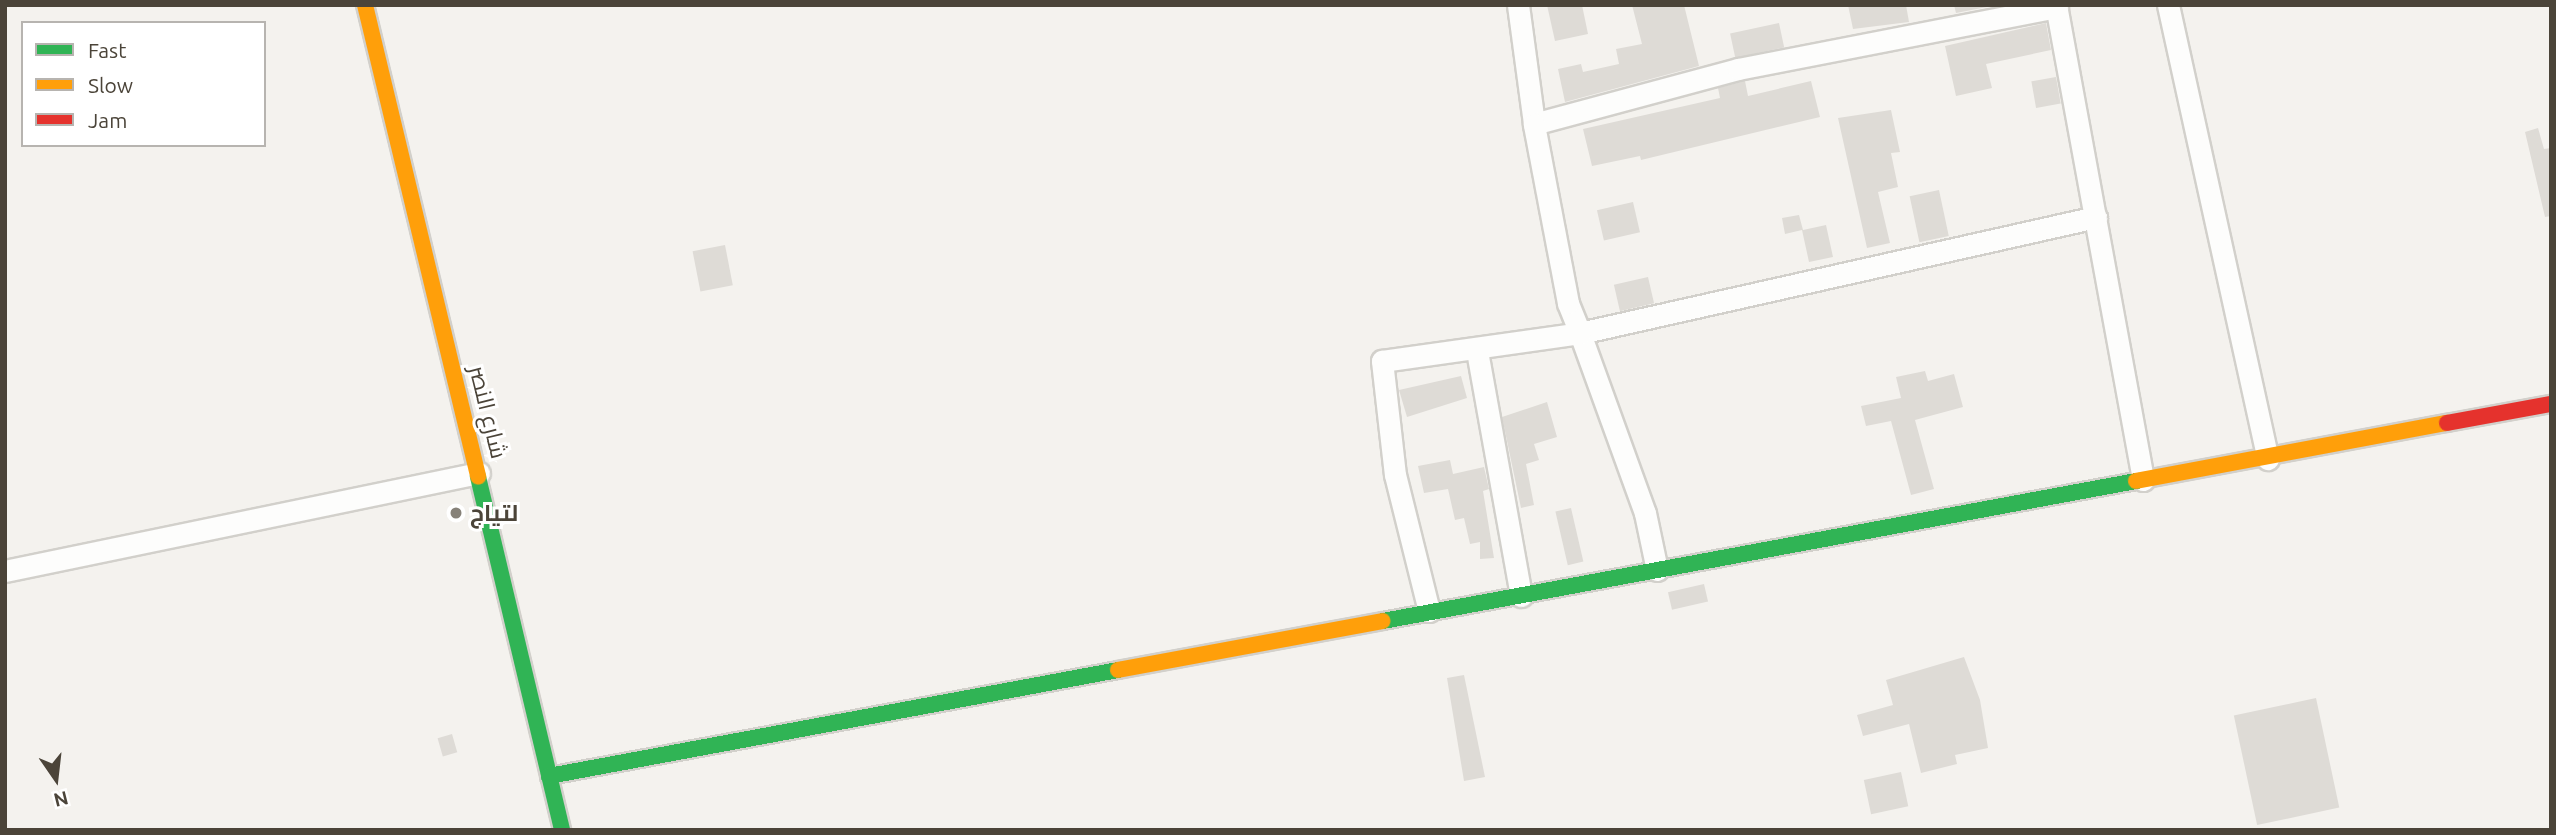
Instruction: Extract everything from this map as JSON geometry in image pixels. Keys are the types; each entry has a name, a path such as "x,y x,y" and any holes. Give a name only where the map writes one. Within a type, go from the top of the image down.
{"street":[{"name":"شارع النصر","path":"365,5 479,473 562,830"},
{"path":"1518,5 1534,124 1568,303 1645,513 1657,570"},
{"path":"2168,5 2268,459"},
{"path":"1534,124 1738,69 2057,6 2143,480"},
{"path":"1429,611 1395,475 1382,360 1460,349 1477,351 1580,333 2096,217"},
{"path":"1477,351 1521,596"},
{"path":"549,776 1429,611 2268,459 2551,404"},
{"path":"5,571 479,473"}],"building":[{"path":"1547,5 1582,5 1588,34 1555,41"},
{"path":"1632,5 1684,5 1699,66 1565,102 1558,69 1581,64 1583,72 1619,64 1616,49 1642,44"},
{"path":"1848,5 1906,5 1909,22 1853,29"},
{"path":"1954,5 1997,5 1956,13"},
{"path":"1779,23 1784,47 1735,58 1730,33"},
{"path":"2046,23 2051,50 1986,64 1992,88 1956,96 1945,46"},
{"path":"2056,77 2061,104 2036,108 2031,81"},
{"path":"1745,81 1748,96 1811,81 1820,117 1641,160 1640,156 1592,166 1583,129 1720,98 1718,88"},
{"path":"1891,110 1900,152 1891,153 1898,187 1878,192 1890,243 1867,248 1838,118"},
{"path":"2538,128 2544,149 2551,148 2551,216 2545,217 2525,132"},
{"path":"1939,190 1949,236 1919,242 1910,196"},
{"path":"1633,202 1640,232 1604,241 1597,210"},
{"path":"1799,215 1803,230 1826,225 1833,257 1809,262 1802,230 1785,234 1782,218"},
{"path":"725,245 733,285 700,292 693,251"},
{"path":"1648,277 1654,303 1620,311 1614,285"},
{"path":"1925,371 1928,381 1954,374 1963,407 1915,420 1934,489 1911,495 1891,421 1866,426 1861,406 1901,398 1896,377"},
{"path":"1461,376 1467,398 1407,417 1399,390"},
{"path":"1547,402 1557,437 1534,444 1539,460 1526,464 1534,505 1521,508 1502,417"},
{"path":"1450,460 1453,474 1484,467 1489,489 1483,491 1494,558 1480,559 1480,542 1470,544 1464,518 1455,520 1448,489 1424,493 1418,466"},
{"path":"1571,508 1583,562 1568,565 1555,512"},
{"path":"1704,584 1708,602 1672,610 1668,592"},
{"path":"1964,657 1980,700 1988,748 1955,755 1957,764 1921,773 1909,724 1863,736 1857,715 1893,705 1886,680"},
{"path":"1464,675 1485,777 1464,781 1447,678"},
{"path":"2316,698 2339,808 2257,825 2234,715"},
{"path":"452,734 457,752 443,756 438,738"},
{"path":"1901,772 1908,806 1871,814 1864,780"}],"traffic: fast":[{"path":"478,477 562,830"},
{"path":"1383,621 2136,481"},
{"path":"549,776 1118,670"}],"traffic: slow":[{"path":"365,5 478,477"},
{"path":"2136,481 2447,423"},
{"path":"1118,670 1383,621"}],"traffic: jam":[{"path":"2447,423 2551,404"}],"place":[{"name":"لتياج","path":"456,513"}]}
